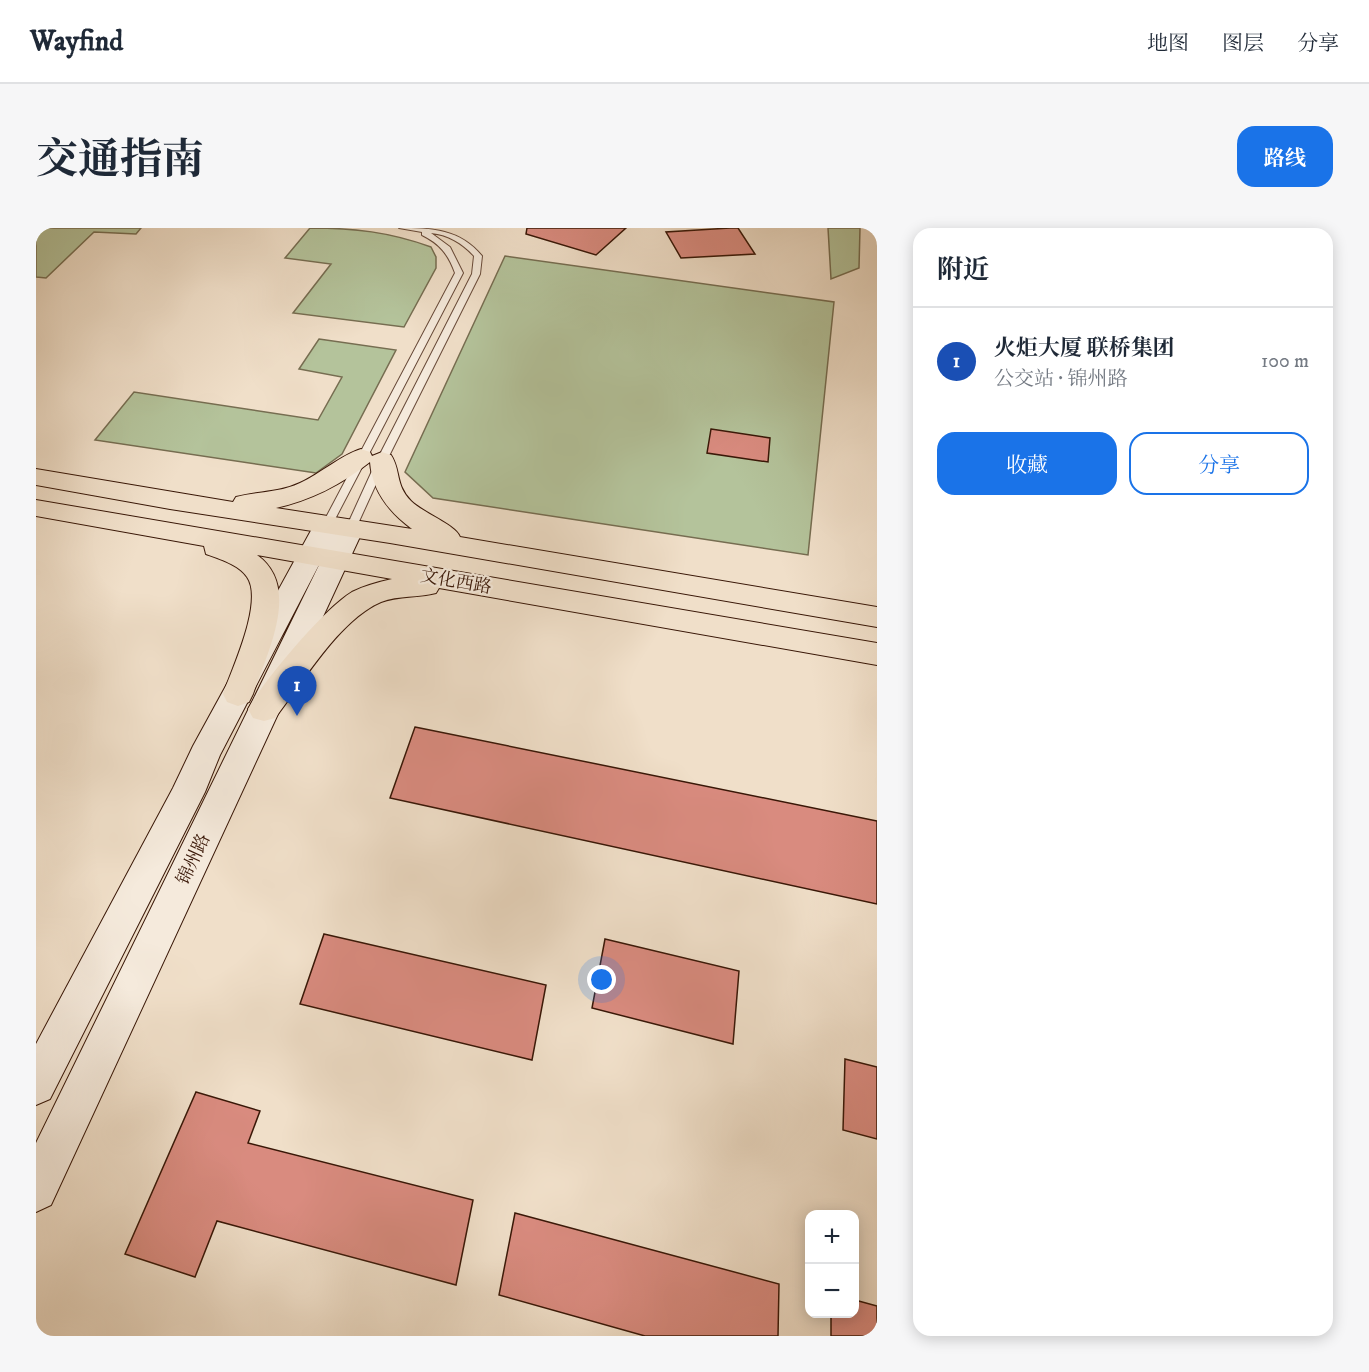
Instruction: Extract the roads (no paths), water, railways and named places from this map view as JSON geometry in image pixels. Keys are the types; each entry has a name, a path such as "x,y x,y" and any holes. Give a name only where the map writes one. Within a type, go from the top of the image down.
{"main road":[{"path":"170,501 256,503 280,499 372,459 382,472 396,501 413,518 450,537 518,556"},
{"name":"文化西路","path":"36,477 877,617"},
{"name":"文化西路","path":"36,508 877,654"},
{"path":"133,526 223,550 248,563 260,573 266,588 266,610 251,701"},
{"name":"锦州路","path":"36,1190 251,701 339,526"},
{"path":"251,701 361,600 402,586 507,590"},
{"name":"锦州路","path":"36,1085 188,792 204,756 251,701"}],"lane":[{"path":"339,526 372,459 476,274 478,256 467,241 446,232 403,228"},
{"path":"339,526 459,273 453,254 440,240 418,230"}],"place":[{"name":"火炬大厦 联桥集团","path":"297,716"}]}
